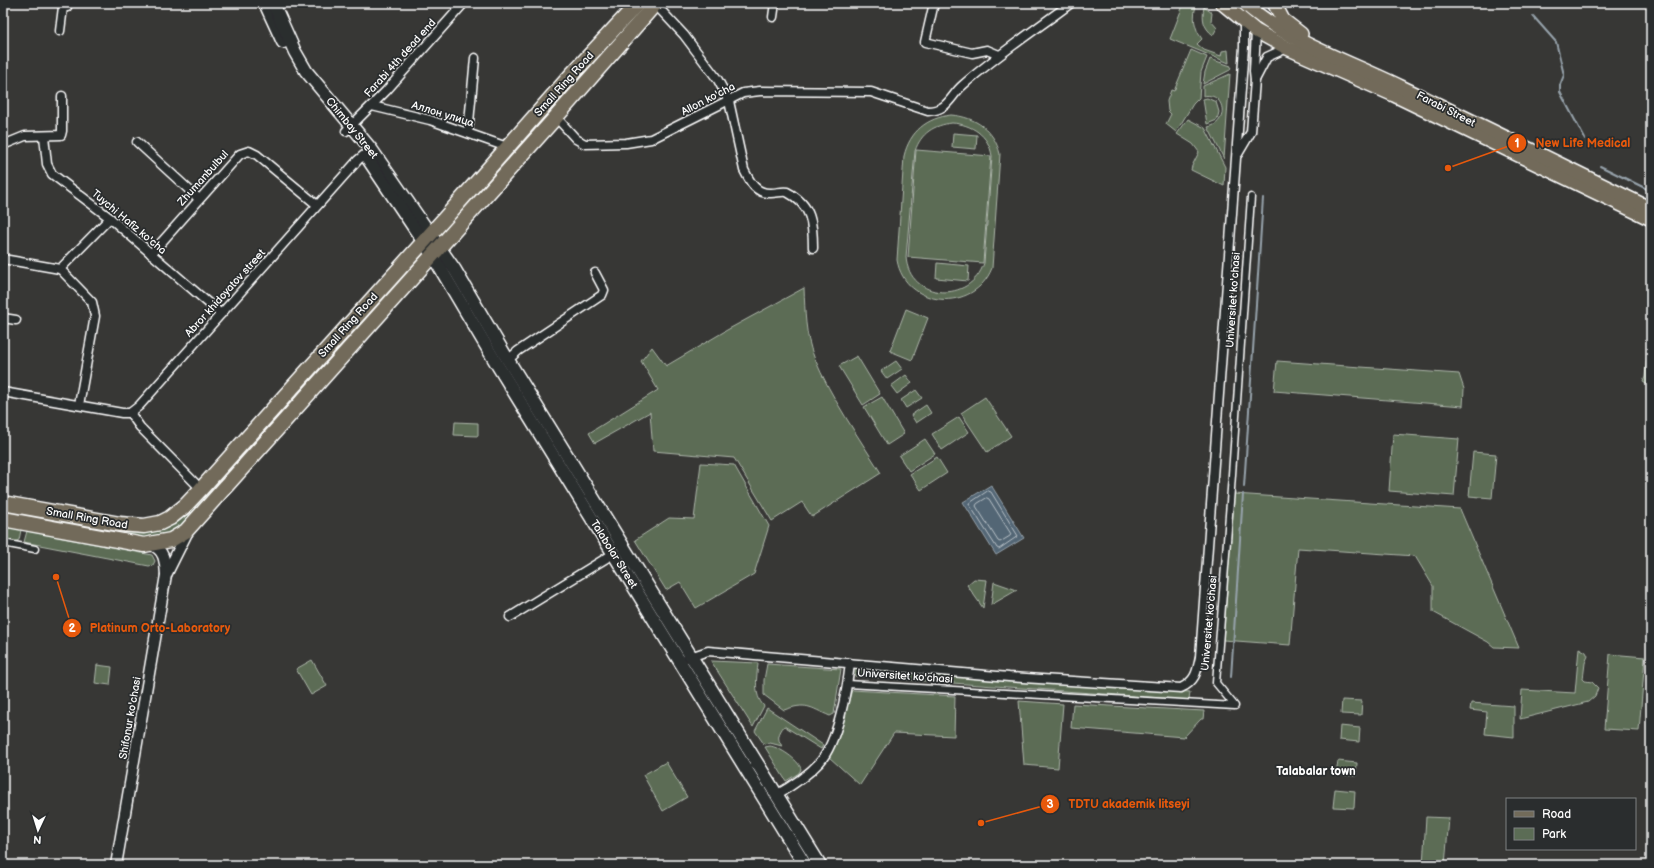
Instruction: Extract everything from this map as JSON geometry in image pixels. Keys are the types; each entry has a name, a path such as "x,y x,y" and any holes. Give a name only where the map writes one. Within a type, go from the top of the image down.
{"highway":[{"name":"Small Ring Road","path":"3,503 120,524 144,526 160,523 170,518 185,506 201,489 573,73 638,3"},
{"name":"Small Ring Road","path":"3,519 131,544 151,545 174,539 190,527 656,3"},
{"path":"573,73 585,83"},
{"path":"256,428 268,439"}],"main road":[{"name":"Chimbay Street","path":"265,3 272,22 294,65 368,152 427,238"},
{"name":"Chimbay Street","path":"274,3 295,52 306,71 349,129"},
{"name":"Farabi Street","path":"1222,3 1256,31 1287,48 1394,95 1651,219"},
{"name":"Farabi Street","path":"1244,3 1258,9 1294,38 1400,86 1651,209"},
{"path":"1244,3 1244,21"},
{"path":"1274,3 1283,20 1315,47"},
{"path":"1244,21 1258,9"},
{"path":"1256,31 1258,9"},
{"name":"Talabolar Street","path":"427,238 564,462 691,656 820,865"},
{"name":"Talabolar Street","path":"564,462 613,554 805,865"}],"street":[{"path":"60,31 63,6 67,7 67,3"},
{"name":"Farabi 4th dead end","path":"349,129 372,106 464,3"},
{"path":"656,3 684,35 718,80 729,101 744,170 749,180 758,190 767,193 787,192 805,206 812,222 814,248"},
{"path":"774,17 775,3"},
{"path":"934,3 925,42 972,53 987,50 999,55 1071,3"},
{"name":"Universitet ko'chasi","path":"680,662 691,656 708,651 1009,677 1181,688 1193,680 1200,657 1244,47 1244,21"},
{"name":"Universitet ko'chasi","path":"1236,158 1251,132 1256,80 1254,71 1256,31"},
{"path":"1256,80 1267,57 1287,48"},
{"name":"Allon ko'cha","path":"556,117 576,139 585,144 626,143 651,139 743,93 760,91 871,92 928,111 940,109 945,106 961,86 999,55"},
{"path":"468,133 475,58"},
{"path":"3,144 25,136 61,135 62,96"},
{"name":"Аллон улица","path":"372,106 430,120 507,147"},
{"name":"Tuychi Hafiz ko'cha","path":"44,136 47,164 52,174 110,218 221,314"},
{"path":"137,142 199,199"},
{"name":"Zhumanbulbul","path":"152,254 240,154 249,151 257,154 317,205"},
{"name":"Abror khidoyatov street","path":"130,413 139,406 317,205 368,152"},
{"name":"Universitet ko'chasi","path":"848,684 1235,706 1216,684 1216,674 1232,489 1251,197"},
{"path":"60,269 110,218"},
{"path":"3,259 60,269 92,302 95,316 79,405"},
{"path":"503,363 518,351 602,295 604,290 595,274"},
{"path":"3,318 16,320"},
{"path":"3,392 122,413 130,413 140,426 201,489"},
{"name":"Shifonur ko'chasi","path":"116,865 166,575 190,527"},
{"path":"3,543 35,549"},
{"name":"Shifonur ko'chasi","path":"151,545 162,553 166,575"},
{"path":"510,617 613,554"},
{"name":"Universitet ko'chasi","path":"776,795 804,776 820,761 829,748 848,684 850,663"}],"green space":[{"path":"1184,3 1197,3 1194,17 1197,31 1202,39 1197,44 1204,50 1221,56 1222,51 1228,50 1229,63 1170,39"},
{"path":"1204,7 1212,13 1211,21 1217,28 1213,35 1205,26 1203,15"},
{"path":"1191,50 1207,57 1201,72 1199,98 1193,104 1176,132 1166,124 1171,114 1168,111 1167,101 1171,90 1174,91"},
{"path":"1210,59 1231,66 1230,70 1203,84 1205,72"},
{"path":"1230,74 1224,159 1208,127 1220,120 1222,108 1216,98 1203,96 1203,86"},
{"path":"572,84 575,87 442,237 438,234"},
{"path":"1207,98 1216,102 1219,112 1217,120 1207,124 1203,99"},
{"path":"951,115 960,116 983,126 993,138 1000,154 992,268 983,283 971,293 956,298 941,299 926,296 913,288 903,276 897,260 904,156 910,139 915,133 927,123","holes":["945,124 959,124 972,128 978,132 987,142 992,156 984,263 977,276 967,286 954,291 941,292 929,289 918,282 910,272 906,257 915,151 921,139 929,131"]},
{"path":"1188,119 1205,128 1225,167 1224,186 1191,170 1199,152 1193,144 1177,134"},
{"path":"953,133 977,135 976,149 952,147"},
{"path":"916,150 991,156 983,263 908,257"},
{"path":"412,262 415,265 275,421 272,421 271,420"},
{"path":"937,263 969,266 968,281 936,278"},
{"path":"804,288 807,332 814,357 828,387 881,473 812,517 802,502 772,521 734,458 653,451 650,412 595,443 589,433 658,390 641,361 652,347 666,366 727,330"},
{"path":"906,309 928,318 912,360 890,351"},
{"path":"1649,334 1651,334 1651,387 1643,382 1645,377"},
{"path":"857,356 880,394 863,405 839,366"},
{"path":"896,361 902,369 887,379 881,371"},
{"path":"1277,361 1459,374 1464,389 1463,406 1274,391"},
{"path":"906,375 912,383 897,394 891,386"},
{"path":"916,390 922,398 906,408 901,400"},
{"path":"882,397 904,434 887,445 864,407"},
{"path":"985,397 1011,436 987,452 961,413"},
{"path":"926,405 931,413 916,423 911,415"},
{"path":"959,417 969,432 942,450 932,434"},
{"path":"455,422 478,423 478,436 454,435"},
{"path":"1393,434 1459,439 1454,496 1389,491"},
{"path":"925,439 935,454 909,471 899,456"},
{"path":"253,441 257,443 186,523 176,531 153,540 3,515 3,509 132,532 157,530 168,526 188,512"},
{"path":"1473,452 1496,454 1492,498 1469,496"},
{"path":"937,457 947,473 921,490 910,474"},
{"path":"701,463 734,465 769,526 754,574 696,608 680,582 666,590 635,540 669,518 694,519"},
{"path":"1234,494 1460,509 1519,648 1494,647 1488,642 1433,612 1433,586 1415,556 1298,548 1290,645 1223,640"},
{"path":"3,526 21,530 19,540 14,542 3,540"},
{"path":"27,531 152,555 155,561 153,565 149,566 24,542"},
{"path":"974,579 987,580 983,608 967,585"},
{"path":"994,582 1017,590 991,605"},
{"path":"1579,648 1586,652 1588,656 1585,663 1583,679 1585,681 1592,682 1598,688 1595,696 1588,702 1520,719 1522,690 1575,693"},
{"path":"1610,654 1645,657 1639,731 1604,729"},
{"path":"312,660 327,686 311,695 296,669"},
{"path":"711,661 758,663 757,691 758,697 764,706 753,727"},
{"path":"767,664 841,669 834,714 830,716 812,708 803,706 784,710 764,695 764,680"},
{"path":"97,665 112,667 110,685 95,683"},
{"path":"855,668 1190,692 1189,700 855,676"},
{"path":"852,690 955,696 954,736 894,733 860,785 829,757 839,734"},
{"path":"1342,700 1362,701 1361,715 1341,714"},
{"path":"1019,701 1063,704 1058,768 1024,765"},
{"path":"1471,703 1514,706 1514,737 1485,734 1487,712 1470,710"},
{"path":"1073,704 1204,711 1203,719 1201,719 1184,737 1071,728"},
{"path":"767,708 823,745 821,749 784,726 779,736 782,746 770,743 764,744 755,731"},
{"path":"1340,726 1360,728 1359,742 1339,740"},
{"path":"770,746 788,754 793,758 801,769 799,773 786,781 765,747"},
{"path":"1338,761 1357,763 1356,776 1336,775"},
{"path":"666,762 687,797 663,811 643,775"},
{"path":"1335,789 1355,791 1354,808 1333,807"},
{"path":"1426,817 1449,818 1445,865 1423,865"}],"water":[{"path":"991,485 1024,538 996,555 963,502"}],"waterway":[{"path":"1533,16 1556,42 1564,75 1560,85 1560,92 1585,139"},
{"path":"1600,166 1651,191"},
{"path":"1244,487 1263,198"},
{"path":"1231,677 1243,494"}],"place":[{"name":"New Life Medical","path":"1448,168"},
{"name":"Platinum Orto-Laboratory","path":"56,577"},
{"name":"TDTU akademik litseyi","path":"981,823"}],"district":[{"name":"Talabalar town","path":"1316,771"}]}
